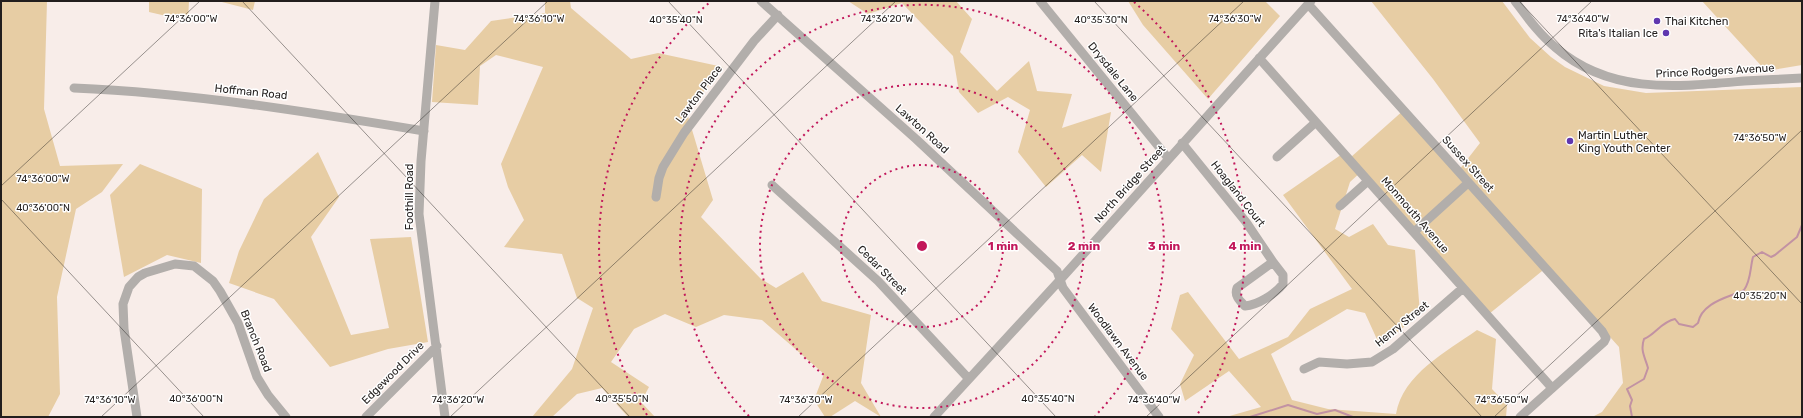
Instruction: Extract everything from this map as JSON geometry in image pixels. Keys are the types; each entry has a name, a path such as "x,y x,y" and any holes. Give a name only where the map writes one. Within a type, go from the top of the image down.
{"street":[{"name":"Foothill Road","path":"435,1 424,131 419,214 445,417"},
{"name":"Lawton Road","path":"761,1 927,149 1057,271 1060,280"},
{"name":"Drysdale Lane","path":"1040,1 1168,158"},
{"name":"Prince Rodgers Avenue","path":"1515,1 1533,25 1555,47 1594,71 1616,80 1647,86 1685,86 1802,78"},
{"name":"North Bridge Street","path":"934,417 1060,280 1168,158 1310,2"},
{"name":"Sussex Street","path":"1310,2 1468,183 1602,331 1606,338 1604,342 1552,388"},
{"name":"Lawton Place","path":"656,197 659,178 663,167 684,133 754,41 778,15"},
{"name":"Monmouth Avenue","path":"1259,58 1552,388"},
{"name":"Hoffman Road","path":"74,88 116,90 293,109 424,131"},
{"path":"1277,157 1316,122"},
{"name":"Hoagland Court","path":"1182,143 1246,222 1283,275 1283,284 1280,288 1257,303 1245,306 1237,297 1235,292 1237,288 1273,262"},
{"path":"1340,206 1368,181"},
{"path":"1414,232 1468,183"},
{"name":"Cedar Street","path":"772,185 878,280 969,379"},
{"name":"Branch Road","path":"137,417 124,329 123,304 129,287 138,278 145,273 175,264 194,266 212,281 220,291 238,323 257,377 268,395 286,417"},
{"name":"Woodlawn Avenue","path":"1060,280 1063,288 1159,417"},
{"name":"Henry Street","path":"1304,369 1319,362 1347,364 1372,362 1394,349 1463,288"},
{"name":"Edgewood Drive","path":"366,417 437,346"},
{"path":"1520,417 1552,388"}],"shaded area":[{"path":"1,1 47,1 44,109 60,166 123,164 102,192 76,209 57,297 60,394 48,417 1,417"},
{"path":"149,1 189,1 188,21 149,12"},
{"path":"218,1 255,1 253,10"},
{"path":"545,1 570,1 571,8 631,59 658,53 723,67 687,113 713,200 701,217 761,279 776,288 803,272 822,301 871,315 861,383 881,417 855,401 830,417 825,417 814,400 824,374 762,320 724,315 696,327 665,314 634,329 611,362 649,387 641,402 655,417 628,417 602,388 577,394 552,417 532,417 572,369 593,308 577,298 562,254 504,247 524,220 508,187 501,164 543,67 496,55 480,66 478,105 432,102 436,45 465,50 491,21 545,13"},
{"path":"848,1 956,1 972,19 960,52 997,91 1029,61 1037,91 1072,94 1062,128 1111,112 1101,172 1082,155 1046,187 1018,152 1030,110 1008,97 978,113 959,92 953,56 902,3 868,14"},
{"path":"1128,1 1265,1 1280,16 1208,99 1143,25"},
{"path":"1371,1 1502,1 1530,38 1551,57 1565,67 1604,86 1646,93 1802,87 1802,417 1592,417 1602,412 1623,383 1619,347 1547,267 1489,314 1362,171 1350,182 1335,229 1349,237 1373,224 1388,245 1415,250 1420,314 1380,346 1365,313 1347,309 1271,354 1292,400 1328,409 1396,414 1400,400 1407,387 1417,376 1428,365 1477,330 1496,339 1492,389 1507,405 1506,417 1226,417 1261,407 1229,371 1185,401 1180,384 1194,355 1171,329 1180,295 1188,292 1239,359 1288,337 1310,309 1352,289 1283,195 1345,152 1351,157 1405,109 1459,170 1480,143 1433,79"},
{"path":"1702,1 1802,1 1802,65 1766,71"},
{"path":"318,152 339,197 311,237 351,335 389,328 370,239 411,237 428,342 388,349 330,367 274,299 229,283 239,251 264,199"},
{"path":"140,164 202,189 201,263 167,255 124,277 110,195"}],"waterway":[{"path":"1632,417 1630,406 1632,400 1627,389 1644,379 1648,368 1643,351 1644,339 1662,325 1675,319 1679,324 1693,327 1698,323 1706,308 1721,299 1744,290 1749,279 1753,257 1762,252 1771,257 1775,255 1797,237 1802,225"},
{"path":"1250,417 1288,405 1317,414 1335,410 1353,417"}],"place":[{"name":"Thai Kitchen","path":"1657,21"},
{"name":"Rita's Italian Ice","path":"1666,33"},
{"name":"Martin Luther King Youth Center","path":"1570,141"}]}
